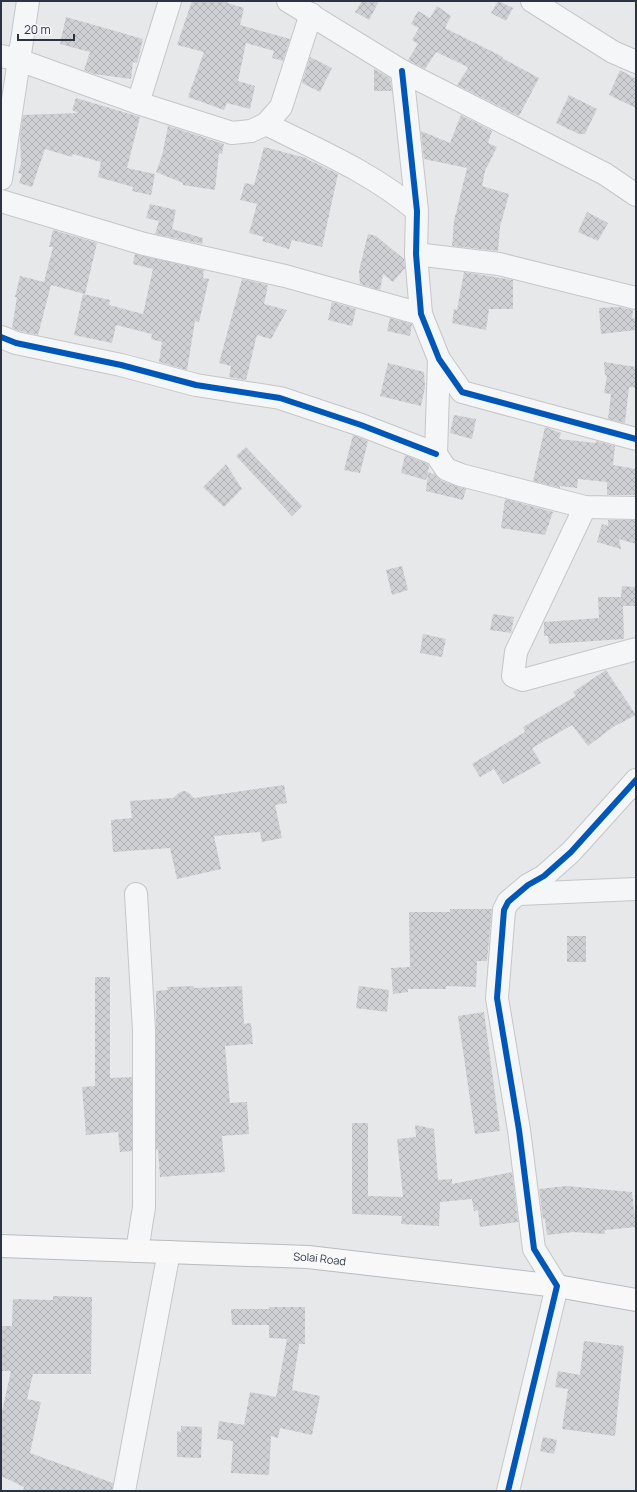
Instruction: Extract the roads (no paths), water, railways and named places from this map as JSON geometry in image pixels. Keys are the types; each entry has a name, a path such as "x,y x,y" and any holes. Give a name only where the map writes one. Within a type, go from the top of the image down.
{"highway":[{"name":"Solai Road","path":"1,1246 308,1256 557,1286 636,1300"}],"street":[{"path":"1,178 10,58 28,1"},
{"path":"138,103 170,1"},
{"path":"288,1 402,71 605,174 636,195"},
{"path":"532,1 613,52 636,62"},
{"path":"10,58 138,103 232,133 251,131 266,124 281,107 311,14"},
{"path":"402,71 417,211 416,254 421,314 439,359 462,392 636,439"},
{"path":"266,124 345,163 398,194 417,211"},
{"path":"1,201 144,244 285,276 421,314"},
{"path":"416,254 500,264 636,298"},
{"path":"1,337 16,343 121,365 196,385 280,398 361,425 436,454 446,468 461,476 585,507 636,508"},
{"path":"436,454 439,359"},
{"path":"585,507 516,652 512,676 523,680 636,649"},
{"path":"508,1491 557,1286 534,1249 519,1130 497,998 504,910 508,902 528,885 544,876 571,852 636,780"},
{"path":"518,894 636,889"},
{"path":"136,894 144,1030 144,1207 137,1251"},
{"path":"124,1491 169,1252"}]}
